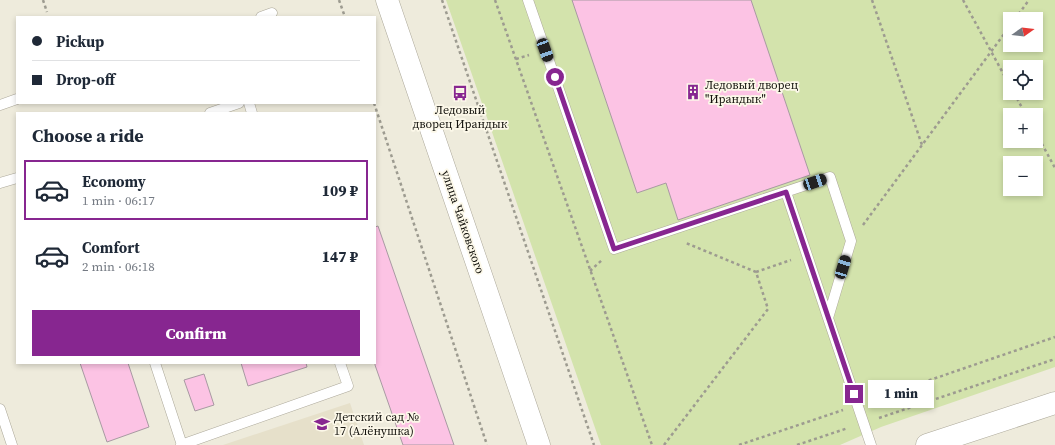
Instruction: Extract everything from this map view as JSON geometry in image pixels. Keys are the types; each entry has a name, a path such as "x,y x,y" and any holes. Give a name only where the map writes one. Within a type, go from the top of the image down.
{"main road":[{"name":"улица Чайковского","path":"387,0 539,445"},
{"path":"927,445 1055,403"}],"lane":[{"path":"528,0 614,249 830,177 851,241 828,318"},
{"path":"264,16 272,13"},
{"path":"0,105 16,99"},
{"path":"213,112 236,104"},
{"path":"0,183 16,178"},
{"path":"786,192 871,445"},
{"path":"155,364 182,445 348,386 340,364"},
{"path":"0,409 12,445"}],"path":[{"path":"43,0 47,12"},
{"path":"339,0 345,16"},
{"path":"442,0 594,445"},
{"path":"495,0 652,445"},
{"path":"872,0 922,145"},
{"path":"963,0 1003,73"},
{"path":"1020,12 1029,0"},
{"path":"851,241 1003,35"},
{"path":"374,104 487,445"},
{"path":"1043,146 1055,168"},
{"path":"662,233 756,272 807,255"},
{"path":"664,445 768,310 756,272"},
{"path":"739,445 1055,337"},
{"path":"797,445 1055,359"}],"shaded area":[{"name":"Детский сад № 17 (Алёнушка)","path":"350,403 364,445 223,445"}],"green space":[{"path":"446,0 1055,0 1055,367 881,427 840,445 601,445"}],"building":[{"name":"Ледовый дворец \"Ирандык\"","path":"572,0 751,0 810,175 678,220 666,183 637,193"},
{"path":"378,226 454,445 403,445 375,365 376,227"},
{"path":"80,364 128,364 149,427 107,442"},
{"path":"241,364 306,364 307,367 248,386"},
{"path":"204,374 214,405 195,411 184,380"}],"place":[{"name":"Ледовый дворец \"Ирандык\"","path":"693,92"},
{"name":"Ледовый дворец Ирандык","path":"460,93"},
{"name":"Детский сад № 17 (Алёнушка)","path":"322,424"}],"route":[{"path":"555,77 614,249 786,192 854,394"}]}
